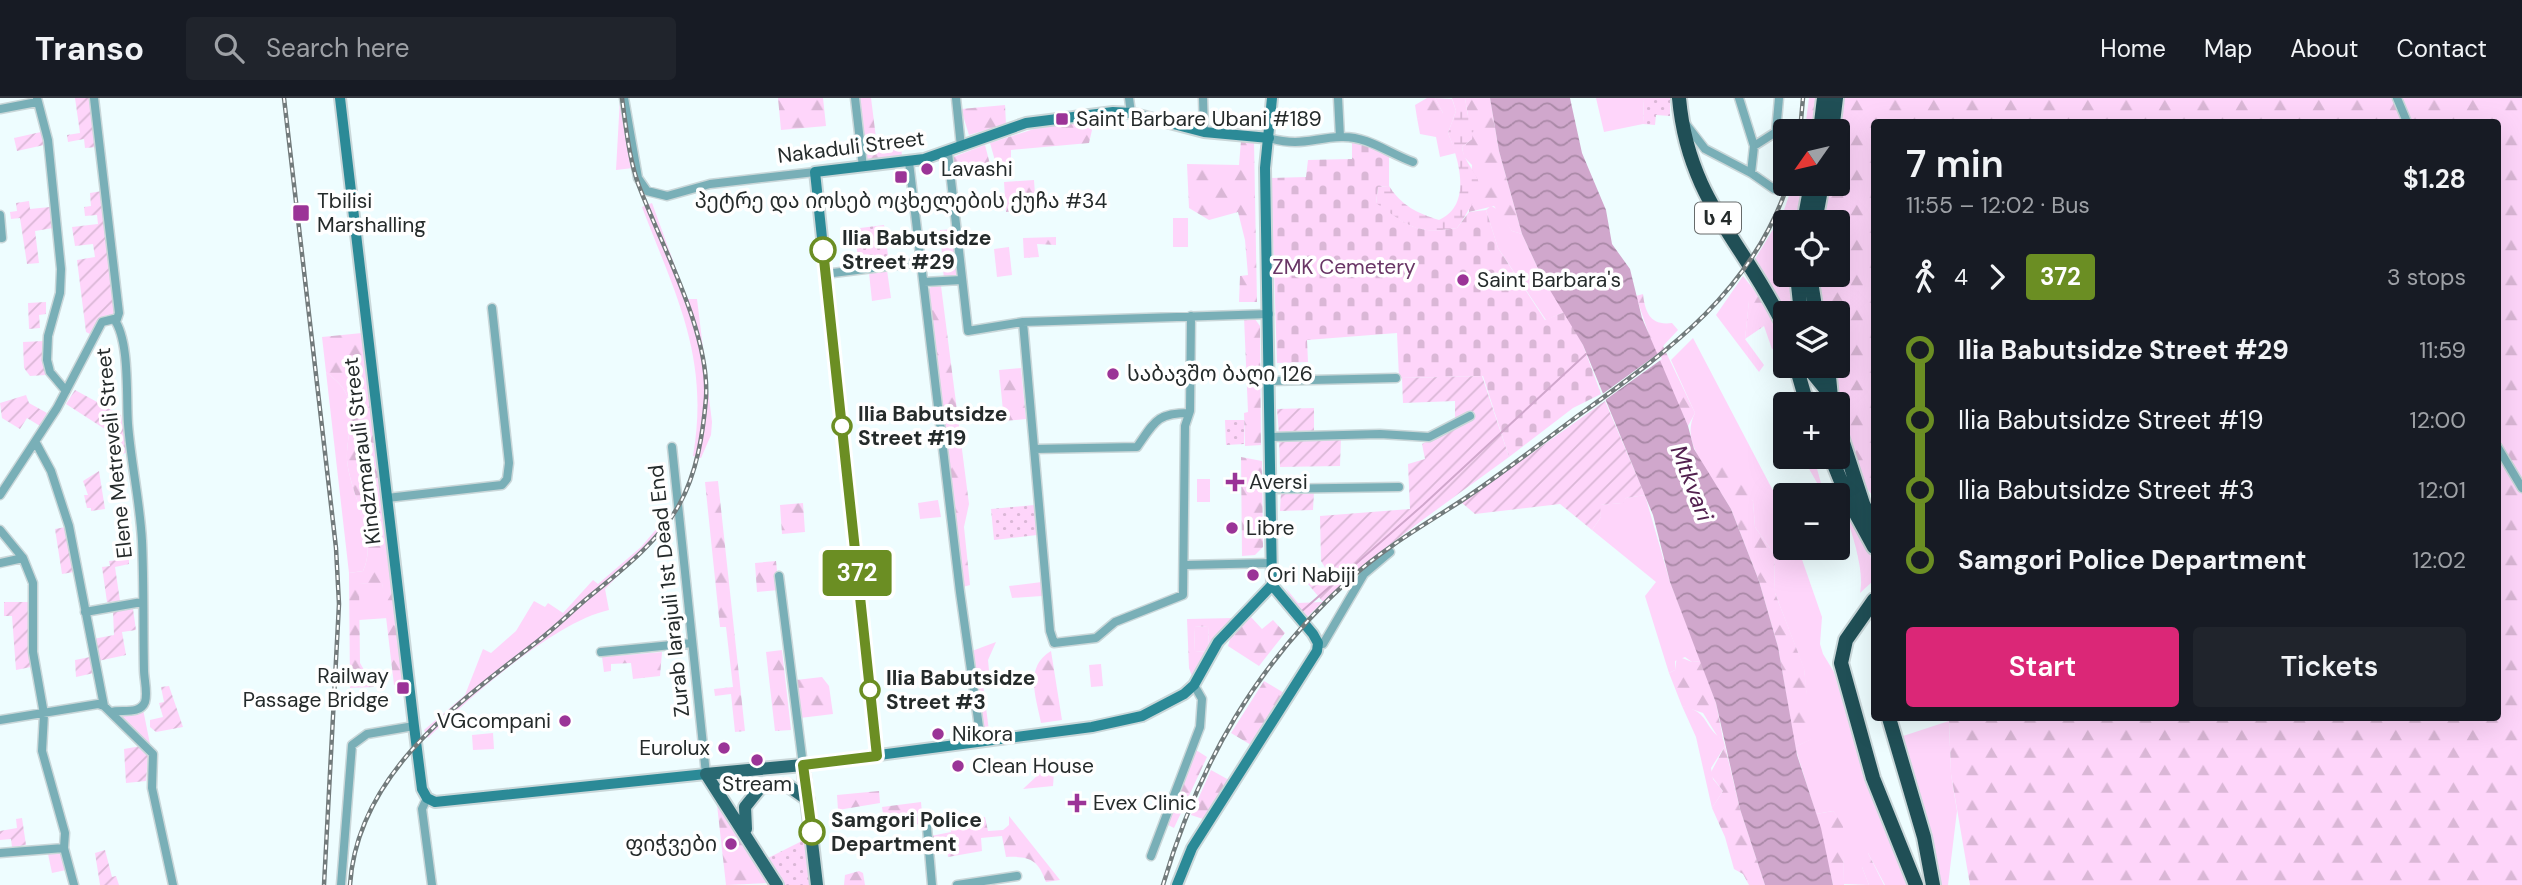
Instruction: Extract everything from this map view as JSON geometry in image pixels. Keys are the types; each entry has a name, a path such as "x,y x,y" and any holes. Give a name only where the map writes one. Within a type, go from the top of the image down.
{"highway":[{"name":"ს 4","path":"1679,98 1688,155 1702,190 1773,308"},
{"path":"1821,119 1824,98"},
{"path":"1833,119 1836,98"},
{"path":"1814,378 1825,392"},
{"path":"1811,392 1816,385 1824,392"},
{"path":"1850,464 1871,520"},
{"path":"1835,469 1871,541"},
{"path":"1871,604 1846,639 1841,663 1873,778 1916,885"},
{"path":"1890,721 1924,837 1933,885"}],"main road":[{"name":"Kindzmarauli Street","path":"340,98 414,726 422,789 427,799"},
{"path":"1177,885 1192,848 1314,657 1318,643 1272,585 1265,168 1272,98"},
{"name":"Nakaduli Street","path":"815,172 909,162 948,153 1026,123 1099,113 1131,113 1204,132 1269,138"},
{"path":"815,172 877,756"},
{"path":"427,799 435,802 803,765 1123,721 1169,703 1194,685 1218,642 1272,585"},
{"path":"803,765 817,885"},
{"path":"706,774 777,885"},
{"path":"749,839 744,813 757,790 766,785 782,784 808,800"}],"street":[{"path":"94,98 119,313 116,322"},
{"name":"Nakaduli Street","path":"624,98 638,178 642,187 653,194 667,196 710,184 815,172"},
{"path":"855,98 863,167"},
{"path":"956,98 961,147"},
{"path":"1129,98 1131,113"},
{"path":"1203,98 1204,132"},
{"path":"1338,98 1340,137"},
{"path":"1739,98 1754,146 1751,173"},
{"path":"1754,146 1776,131 1779,98"},
{"path":"2397,98 2406,119"},
{"path":"0,109 37,100"},
{"name":"Elene Metreveli Street","path":"0,720 98,704 108,709 137,709 145,702 146,617 142,602 142,542 137,480 128,428 122,350 116,322 110,318 102,322 65,391 50,372 47,360 48,336 60,293 61,269 52,203 51,160 37,100"},
{"path":"1681,118 1705,149 1751,173 1773,188"},
{"path":"1269,138 1283,142 1316,142 1340,137 1371,141 1385,152 1413,162"},
{"path":"948,153 968,331 1023,322 1269,314"},
{"path":"909,162 966,645 981,741"},
{"path":"0,215 2,238"},
{"path":"825,274 921,261"},
{"path":"924,282 962,280"},
{"path":"387,498 502,485 507,480 509,463 492,308"},
{"path":"1023,322 1050,631 1054,643 1096,638 1115,622 1133,617 1159,603 1182,598 1186,565 1185,426 1189,413 1191,316"},
{"path":"1269,381 1396,378"},
{"path":"0,495 36,443 65,391"},
{"path":"1034,449 1137,447 1155,421 1167,413 1189,413"},
{"path":"1270,437 1380,434 1429,437 1470,416"},
{"path":"36,443 51,471 69,526 85,612 108,709 153,754 152,788 173,885"},
{"name":"Zurab Iarajuli 1st Dead End","path":"672,447 706,774"},
{"path":"2501,453 2522,488"},
{"path":"1271,489 1399,486"},
{"path":"0,530 23,558 33,583 33,652 44,714 42,751 65,833 64,849 74,885"},
{"path":"1318,643 1323,644 1364,574 1390,552"},
{"path":"0,563 23,558"},
{"path":"1186,565 1272,563"},
{"path":"779,576 803,765"},
{"path":"85,612 142,602"},
{"path":"601,653 692,643"},
{"path":"1151,856 1200,727 1202,699 1194,685"},
{"path":"341,885 352,745 367,734 414,726"},
{"path":"427,799 422,809 432,885"},
{"path":"926,816 932,885"},
{"path":"0,853 64,849"},
{"path":"957,885 1017,876"}],"green space":[{"path":"75,98 92,98 97,147 85,148 84,139 68,142 67,135 80,133"},
{"path":"620,98 623,98 633,168 616,170"},
{"path":"778,98 823,98 826,126 781,130"},
{"path":"858,98 871,98 877,146 901,145 902,157 865,162"},
{"path":"1427,98 1435,98 1443,113 1440,127 1417,118 1415,105"},
{"path":"1435,98 1452,99 1456,111 1448,133 1456,153 1440,157 1436,137 1420,134 1417,118 1428,120 1443,113"},
{"path":"1452,98 1465,98 1468,116 1474,127 1472,139 1462,147 1481,192 1457,228 1432,230 1414,227 1376,204 1378,187 1389,186 1405,204 1439,220 1450,213 1460,193 1459,168 1448,133 1456,111"},
{"path":"1465,98 1490,98 1499,151 1522,234 1512,231 1494,206 1469,212 1472,165 1464,157 1462,147 1472,139"},
{"path":"1596,98 1644,98 1643,124 1604,132"},
{"path":"1644,98 1670,98 1670,116 1656,115 1655,125 1643,124"},
{"path":"1809,98 1818,98 1815,119 1806,119"},
{"path":"1838,98 2522,98 2522,885 1970,885 1951,774 1949,721 2501,721 2501,119 1871,119 1871,493 1850,457 1850,392 1836,392 1833,378 1850,378 1850,301 1818,301 1816,287 1850,287 1850,210 1822,210 1824,196 1850,196 1850,119 1838,119"},
{"path":"1005,105 1006,124 969,135 961,109"},
{"path":"1088,121 1092,130 1089,143 1011,150 1011,170 998,171 990,143 1034,129"},
{"path":"41,132 44,145 17,151 14,138"},
{"name":"ZMK Cemetery","path":"1352,140 1366,143 1389,157 1389,186 1378,187 1376,203 1405,223 1432,230 1457,228 1469,212 1486,210 1498,248 1545,320 1565,312 1583,345 1601,394 1573,408 1509,457 1483,376 1399,378 1397,333 1307,340 1308,362 1277,363 1271,178 1306,177 1308,160 1352,159"},
{"path":"1241,141 1254,142 1257,302 1239,302 1240,276 1248,275 1245,240 1238,212 1209,220 1189,208 1187,164 1239,165"},
{"path":"985,145 992,172 956,176 953,157"},
{"path":"1034,180 1036,209 1006,212 1004,182"},
{"path":"102,191 117,313 115,316 106,315 92,335 86,332 77,260 95,257 93,244 75,246 72,227 98,224 97,215 85,216 84,207 91,206 90,193"},
{"path":"1789,196 1802,196 1799,210 1784,210"},
{"path":"29,201 30,209 50,207 53,228 35,231 39,263 27,264 20,218 11,219 10,212 17,211 16,203"},
{"path":"652,203 687,299 697,299 712,422 711,435 701,458 693,456 697,388 693,358 678,299 642,207"},
{"path":"1491,206 1499,210 1512,231 1522,234 1542,277 1565,312 1546,320 1498,248 1486,210"},
{"path":"1173,218 1188,218 1188,247 1173,247"},
{"path":"884,225 889,263 859,267 856,242 862,241 860,228"},
{"path":"955,229 959,278 944,280 940,230"},
{"path":"1773,229 1773,287 1792,287 1794,301 1778,301 1752,264"},
{"path":"1056,237 1056,245 1037,244 1039,257 1024,258 1023,238"},
{"path":"1009,247 1012,275 997,277 994,249"},
{"path":"887,270 891,298 872,301 869,273"},
{"path":"1743,276 1758,295 1749,301 1745,339 1764,365 1759,372 1716,315"},
{"path":"932,286 941,286 969,504 964,527 970,585 963,587 927,291"},
{"path":"1643,294 1650,317 1659,322 1672,323 1678,330 1663,346 1695,413 1688,426 1656,356 1636,296"},
{"path":"1758,295 1773,319 1773,349 1764,326 1745,339 1749,300"},
{"path":"46,302 46,314 39,315 40,328 29,329 28,303"},
{"path":"1244,317 1255,319 1260,326 1261,445 1245,446 1244,413 1248,412"},
{"path":"362,333 404,685 394,685 382,583 359,584 360,663 374,687 350,688 349,573 363,571 368,544 347,460 351,414 349,401 343,388 326,372 322,337"},
{"path":"1693,338 1773,491 1773,553 1755,527 1753,501 1717,462 1701,462 1691,438 1695,413 1671,360"},
{"path":"44,341 46,375 30,376 24,368 23,342"},
{"path":"1021,368 1026,419 1004,421 999,370"},
{"path":"326,372 343,388 350,407 347,460 366,530 367,558 363,571 349,573"},
{"path":"1482,376 1509,457 1390,544 1323,602 1308,584 1326,569 1321,561 1320,516 1410,509 1408,464 1425,459 1422,444 1463,423 1455,421 1455,401 1403,403 1402,378"},
{"path":"75,390 121,415 127,452 120,456 111,433 66,404"},
{"path":"26,395 29,403 47,413 40,426 27,418 20,429 2,418 0,403"},
{"path":"1605,401 1645,495 1626,498 1623,503 1600,505 1601,517 1592,530 1560,504 1475,514 1462,503"},
{"path":"1314,408 1314,433 1279,434 1277,409"},
{"path":"1225,420 1244,420 1244,444 1226,445"},
{"path":"1341,437 1340,466 1280,467 1279,439"},
{"path":"1241,457 1262,461 1263,547 1255,555 1242,556"},
{"path":"1701,462 1717,462 1731,469 1753,501 1755,527 1773,553 1775,593 1804,668 1812,739 1795,747 1778,647 1759,581 1731,509"},
{"path":"1809,469 1817,469 1821,483 1817,483"},
{"path":"99,471 105,509 91,511 91,508 87,508 84,495 88,495 83,481"},
{"path":"1197,479 1210,479 1210,502 1197,502"},
{"path":"718,481 745,731 735,732 731,694 715,696 714,689 733,687 726,627 720,627 705,482"},
{"path":"1281,491 1314,492 1313,510 1280,511"},
{"path":"1645,495 1670,582 1701,661 1692,662 1685,657 1675,661 1675,670 1669,673 1645,596 1656,582 1592,530 1601,517 1599,505 1622,503 1626,498"},
{"path":"938,500 941,517 920,519 918,503"},
{"path":"803,503 805,532 782,534 780,505"},
{"path":"1034,505 1037,535 994,540 991,509"},
{"path":"670,513 672,521 605,589 609,610 587,617 538,645 489,683 428,738 424,730 465,695 483,649 491,653 516,631 534,601 545,607 548,603 563,613 593,580 598,584 641,547"},
{"path":"1850,519 1870,553 1871,560 1871,583 1860,593 1861,580"},
{"path":"66,527 74,572 62,574 55,529"},
{"path":"129,559 129,564 115,567 120,601 107,602 102,567 110,566 109,561"},
{"path":"1774,560 1802,560 1822,617 1820,644 1823,654 1834,672 1857,750 1908,885 1885,885 1868,853 1862,867 1869,885 1844,884 1842,823 1833,811 1816,814 1795,747 1811,739 1804,669 1775,593"},
{"path":"776,561 779,590 757,592 755,563"},
{"path":"382,582 388,618 359,620 359,584"},
{"path":"1042,582 1042,596 1012,598 1009,586"},
{"path":"1285,587 1298,603 1323,602 1306,618 1296,607"},
{"path":"4,602 30,602 31,667 16,670 12,616 4,616"},
{"path":"133,609 136,630 122,632 126,655 98,661 93,639 114,635 113,611"},
{"path":"1251,617 1262,629 1273,620 1285,633 1259,666 1228,646 1230,639"},
{"path":"1234,618 1193,679 1189,668 1187,619","holes":["1208,626 1209,651 1195,652 1194,627"]},
{"path":"1208,626 1209,651 1195,652 1194,627"},
{"path":"996,642 988,660 990,681 983,684 989,731 986,732 982,727 972,651"},
{"path":"782,650 791,730 775,731 766,652"},
{"path":"1051,651 1062,720 1041,723 1035,693 1035,674 1037,665"},
{"path":"662,652 660,676 633,679 631,663 611,664 611,671 604,672 602,657"},
{"path":"1677,656 1692,662 1701,661 1716,703 1723,739 1718,737 1703,713 1682,706 1669,673 1675,670"},
{"path":"90,657 94,673 76,677 75,660"},
{"path":"1101,664 1103,686 1091,687 1089,665"},
{"path":"822,677 829,686 833,714 800,718 796,680"},
{"path":"1264,681 1284,693 1251,745 1231,733"},
{"path":"169,686 183,727 156,732 150,727 150,720 163,717 159,703 164,702 161,687"},
{"path":"1682,706 1698,712 1723,739 1725,746 1711,768 1713,779 1723,791 1712,808 1696,737"},
{"path":"143,709 150,744 117,714"},
{"path":"1949,721 1951,774 1957,811 1948,885 1939,885 1900,737"},
{"path":"493,733 494,749 473,750 472,735"},
{"path":"141,746 148,756 146,781 126,783 124,749"},
{"path":"1725,746 1740,809 1765,885 1749,885 1743,874 1734,869 1725,837 1712,808 1723,791 1710,774"},
{"path":"1196,750 1207,757 1174,828 1166,824"},
{"path":"1055,759 1053,786 1023,789"},
{"path":"1211,770 1229,780 1203,819 1191,815"},
{"path":"879,791 880,803 838,810 837,795"},
{"path":"921,802 922,813 917,814 919,824 905,826 903,817 884,820 882,807"},
{"name":"ფიჭვები","path":"717,805 767,883 726,885"},
{"path":"1833,811 1843,823 1844,885 1833,885 1816,814"},
{"path":"1009,816 1060,880 1046,882 1040,868 1032,860 1006,857 1002,836 981,838 982,851 948,857 947,847 933,850 931,836 951,832 949,821 985,817 988,831 1003,830 1009,825"},
{"path":"22,818 26,845 12,847 11,839 0,840 0,831 17,828 16,819"},
{"path":"805,829 811,885 781,885 768,858 800,842"},
{"path":"1862,849 1868,853 1884,885 1869,885 1862,867"},
{"path":"105,850 112,877 116,876 119,885 100,885 95,853"},
{"path":"62,853 66,870 52,873 48,854"},
{"path":"859,871 863,873 865,885 844,885 845,875"}],"water":[{"name":"Mtkvari","path":"1490,98 1570,98 1582,153 1606,210 1612,244 1630,269 1642,318 1688,426 1694,449 1731,509 1759,581 1778,647 1797,755 1821,828 1833,885 1765,885 1740,809 1716,703 1670,582 1653,515 1583,345 1542,277 1522,234 1499,151"}],"pier":[{"path":"1659,353 1662,359 1601,403 1601,395"}],"waterway":[{"path":"1302,611 1423,505 1586,354"}],"railway":[{"path":"284,98 336,548 339,604 324,885"},
{"path":"350,885 357,845 371,809 391,775 445,716 545,636 639,554 671,518 695,467 706,398 700,346 683,290 636,176 622,98"},
{"path":"1801,119 1803,98"},
{"path":"1163,885 1194,798 1213,757 1259,681 1317,611 1364,567 1508,468 1674,343 1729,288 1772,223 1783,196"}],"bus line":[{"name":"372","path":"812,832 803,765 877,756 823,250"}],"place":[{"name":"Saint Barbare Ubani #189","path":"1062,119"},
{"name":"Lavashi","path":"927,169"},
{"name":"პეტრე და იოსებ ოცხელების ქუჩა #34","path":"901,177"},
{"name":"Tbilisi Marshalling","path":"301,213"},
{"name":"Ilia Babutsidze Street #29","path":"823,250"},
{"name":"Saint Barbara's","path":"1463,280"},
{"name":"საბავშო ბაღი 126","path":"1113,374"},
{"name":"Ilia Babutsidze Street #19","path":"842,426"},
{"name":"Aversi","path":"1235,482"},
{"name":"Libre","path":"1232,528"},
{"name":"Ori Nabiji","path":"1253,575"},
{"name":"Railway Passage Bridge","path":"403,688"},
{"name":"Ilia Babutsidze Street #3","path":"870,690"},
{"name":"VGcompani","path":"565,721"},
{"name":"Nikora","path":"938,734"},
{"name":"Eurolux","path":"724,748"},
{"name":"Stream","path":"757,760"},
{"name":"Clean House","path":"958,766"},
{"name":"Evex Clinic","path":"1077,803"},
{"name":"Samgori Police Department","path":"812,832"},
{"name":"ფიჭვები","path":"731,844"}]}
